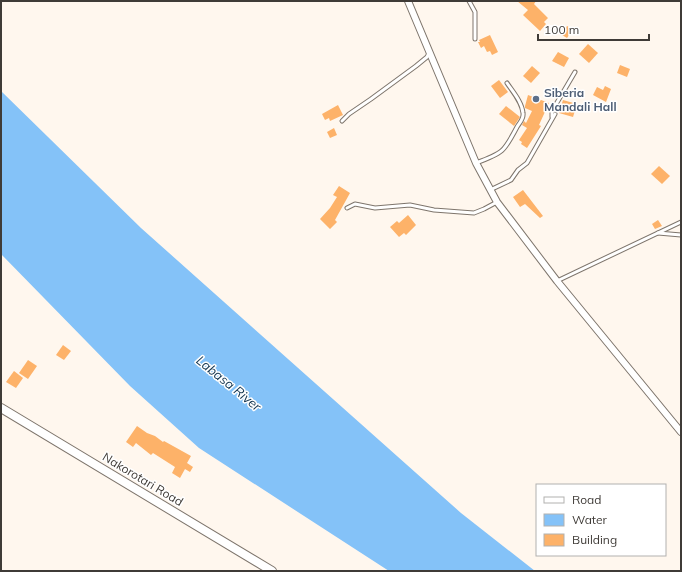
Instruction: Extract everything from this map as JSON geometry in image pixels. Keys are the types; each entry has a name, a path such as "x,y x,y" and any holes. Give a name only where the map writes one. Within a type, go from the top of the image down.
{"street":[{"path":"408,1 476,163 497,202 557,281 681,432"},
{"name":"Nakorotari Road","path":"1,408 272,571"}],"lane":[{"path":"469,1 474,12 475,39"},
{"path":"342,120 416,66 427,57 429,51"},
{"path":"551,119 552,111 575,72"},
{"path":"476,163 498,154 508,145 523,119 524,114 521,106 507,83"},
{"path":"490,190 511,180 518,170 524,167 555,114"},
{"path":"347,208 355,204 375,208 410,205 434,210 474,213 497,202"},
{"path":"557,281 681,222"},
{"path":"656,233 681,235"}],"water":[{"name":"Labasa River","path":"1,91 141,228 461,513 535,571 389,571 199,448 130,386 1,254"}],"building":[{"path":"517,1 536,1 534,4 548,18 544,22 546,24 540,31 523,15 528,10"},
{"path":"567,26 573,29 567,38 562,35"},
{"path":"490,35 498,52 492,55 490,51 487,52 484,46 481,48 478,42 480,42 479,40"},
{"path":"588,44 598,53 589,63 579,54"},
{"path":"558,52 569,58 564,67 552,61"},
{"path":"620,65 630,69 627,77 617,73"},
{"path":"532,66 540,73 531,83 523,76"},
{"path":"499,80 508,92 500,98 491,86"},
{"path":"605,86 611,89 606,102 593,95 597,87 603,90"},
{"path":"528,95 549,103 539,125 541,126 527,148 521,144 522,142 519,140 527,128 522,125 524,121 526,123 532,111 525,108"},
{"path":"563,100 577,104 573,117 559,113"},
{"path":"338,105 343,115 330,121 329,118 325,120 322,114"},
{"path":"506,106 520,117 514,126 499,114"},
{"path":"334,128 337,135 330,138 327,132"},
{"path":"659,166 670,176 662,184 651,174"},
{"path":"339,186 350,193 335,220 337,222 330,229 320,219 337,197 333,195"},
{"path":"523,190 543,216 540,218 525,204 520,207 513,197"},
{"path":"408,215 416,225 406,235 404,233 399,237 390,227 397,221 399,223"},
{"path":"658,220 662,226 655,229 652,224"},
{"path":"63,345 71,351 64,360 56,355"},
{"path":"28,360 37,366 28,379 19,373"},
{"path":"14,371 23,378 16,388 6,382"},
{"path":"137,426 163,442 164,441 191,456 187,463 193,467 190,472 185,469 180,478 172,473 175,467 153,453 151,455 136,443 133,447 126,442"}],"place":[{"name":"Siberia Mandali Hall","path":"536,99"}]}
